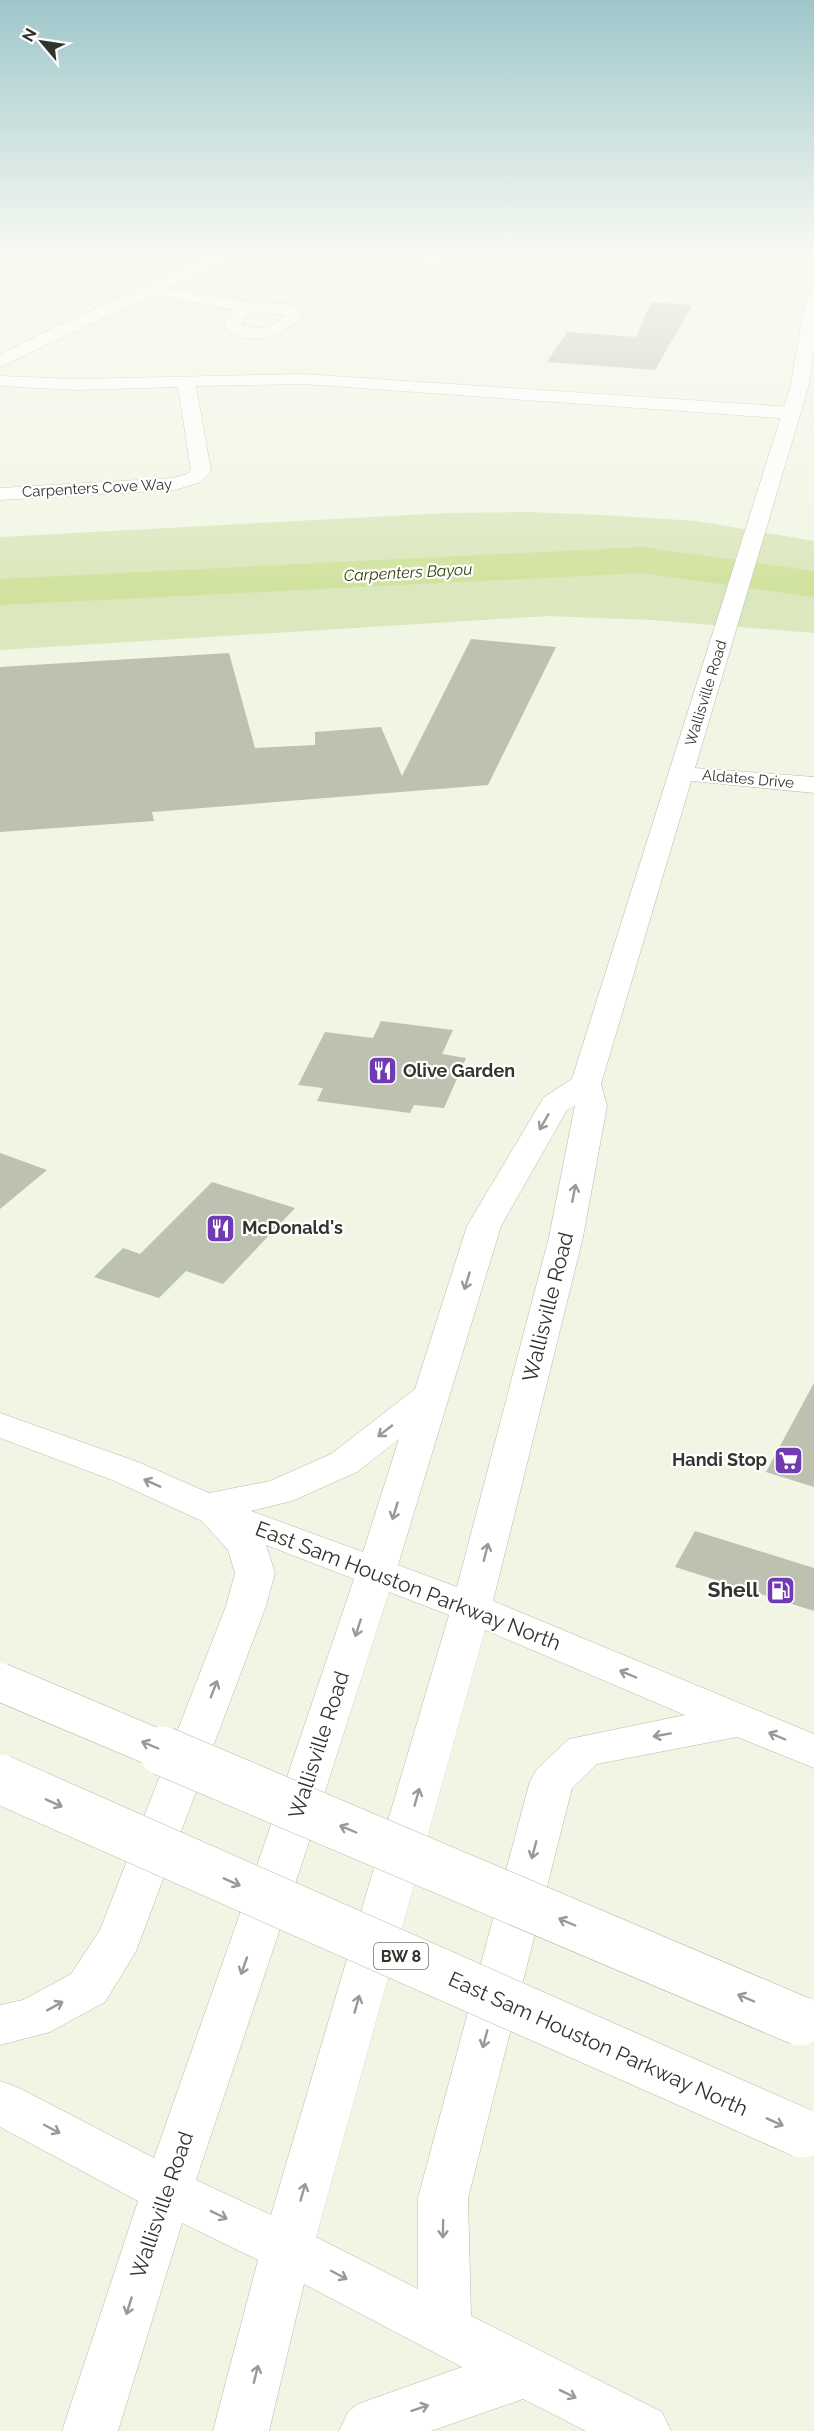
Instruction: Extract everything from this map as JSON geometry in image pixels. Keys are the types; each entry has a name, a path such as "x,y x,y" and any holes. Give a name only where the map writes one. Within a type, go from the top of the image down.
{"main road":[{"name":"Wallisville Road","path":"241,2431 287,2248 471,1608 566,1237 591,1106 586,1084 790,419 803,366"},
{"path":"0,381 87,384 303,379 472,391 615,411 790,419"},
{"name":"Carpenters Cove Way","path":"0,494 162,486 194,478 201,471 186,381"},
{"name":"Aldates Drive","path":"681,774 814,785"},
{"name":"Wallisville Road","path":"90,2431 166,2190 281,1862 376,1572 484,1226 555,1104 586,1084"},
{"path":"210,1509 279,1492 344,1463 431,1395"},
{"name":"East Sam Houston Parkway North","path":"0,1425 125,1471 210,1509 471,1608 814,1752"},
{"path":"0,2025 33,2018 88,1988 120,1938 246,1606 255,1573 246,1545 210,1509"},
{"path":"0,1682 800,2021"},
{"path":"445,2330 443,2198 552,1781 584,1750 740,1721"},
{"name":"East Sam Houston Parkway North","path":"0,1779 802,2133"},
{"path":"0,2102 166,2190 287,2248 643,2431"},
{"path":"367,2431 377,2423 525,2372"}],"green space":[{"path":"528,512 697,521 814,541 814,633 652,620 548,616 0,650 0,537 447,513"}],"building":[{"path":"607,366 657,366 655,370"},
{"path":"471,639 556,647 488,785 152,812 154,821 0,832 0,667 229,653 255,748 315,745 315,732 381,727 402,776"},
{"name":"Olive Garden","path":"381,1021 453,1030 442,1054 466,1058 444,1108 414,1105 410,1113 317,1101 323,1088 298,1085 325,1032 373,1038"},
{"path":"0,1153 47,1170 0,1209"},
{"name":"McDonald's","path":"212,1182 295,1208 223,1284 186,1271 159,1298 94,1277 123,1248 140,1254"},
{"name":"Handi Stop","path":"814,1383 814,1487 766,1472"},
{"name":"Shell","path":"695,1531 814,1568 814,1611 675,1567"}],"waterway":[{"name":"Carpenters Bayou","path":"0,592 642,560 814,584"}],"place":[{"name":"Olive Garden","path":"382,1071"},
{"name":"McDonald's","path":"221,1228"},
{"name":"Handi Stop","path":"788,1460"},
{"name":"Shell","path":"780,1590"}]}
